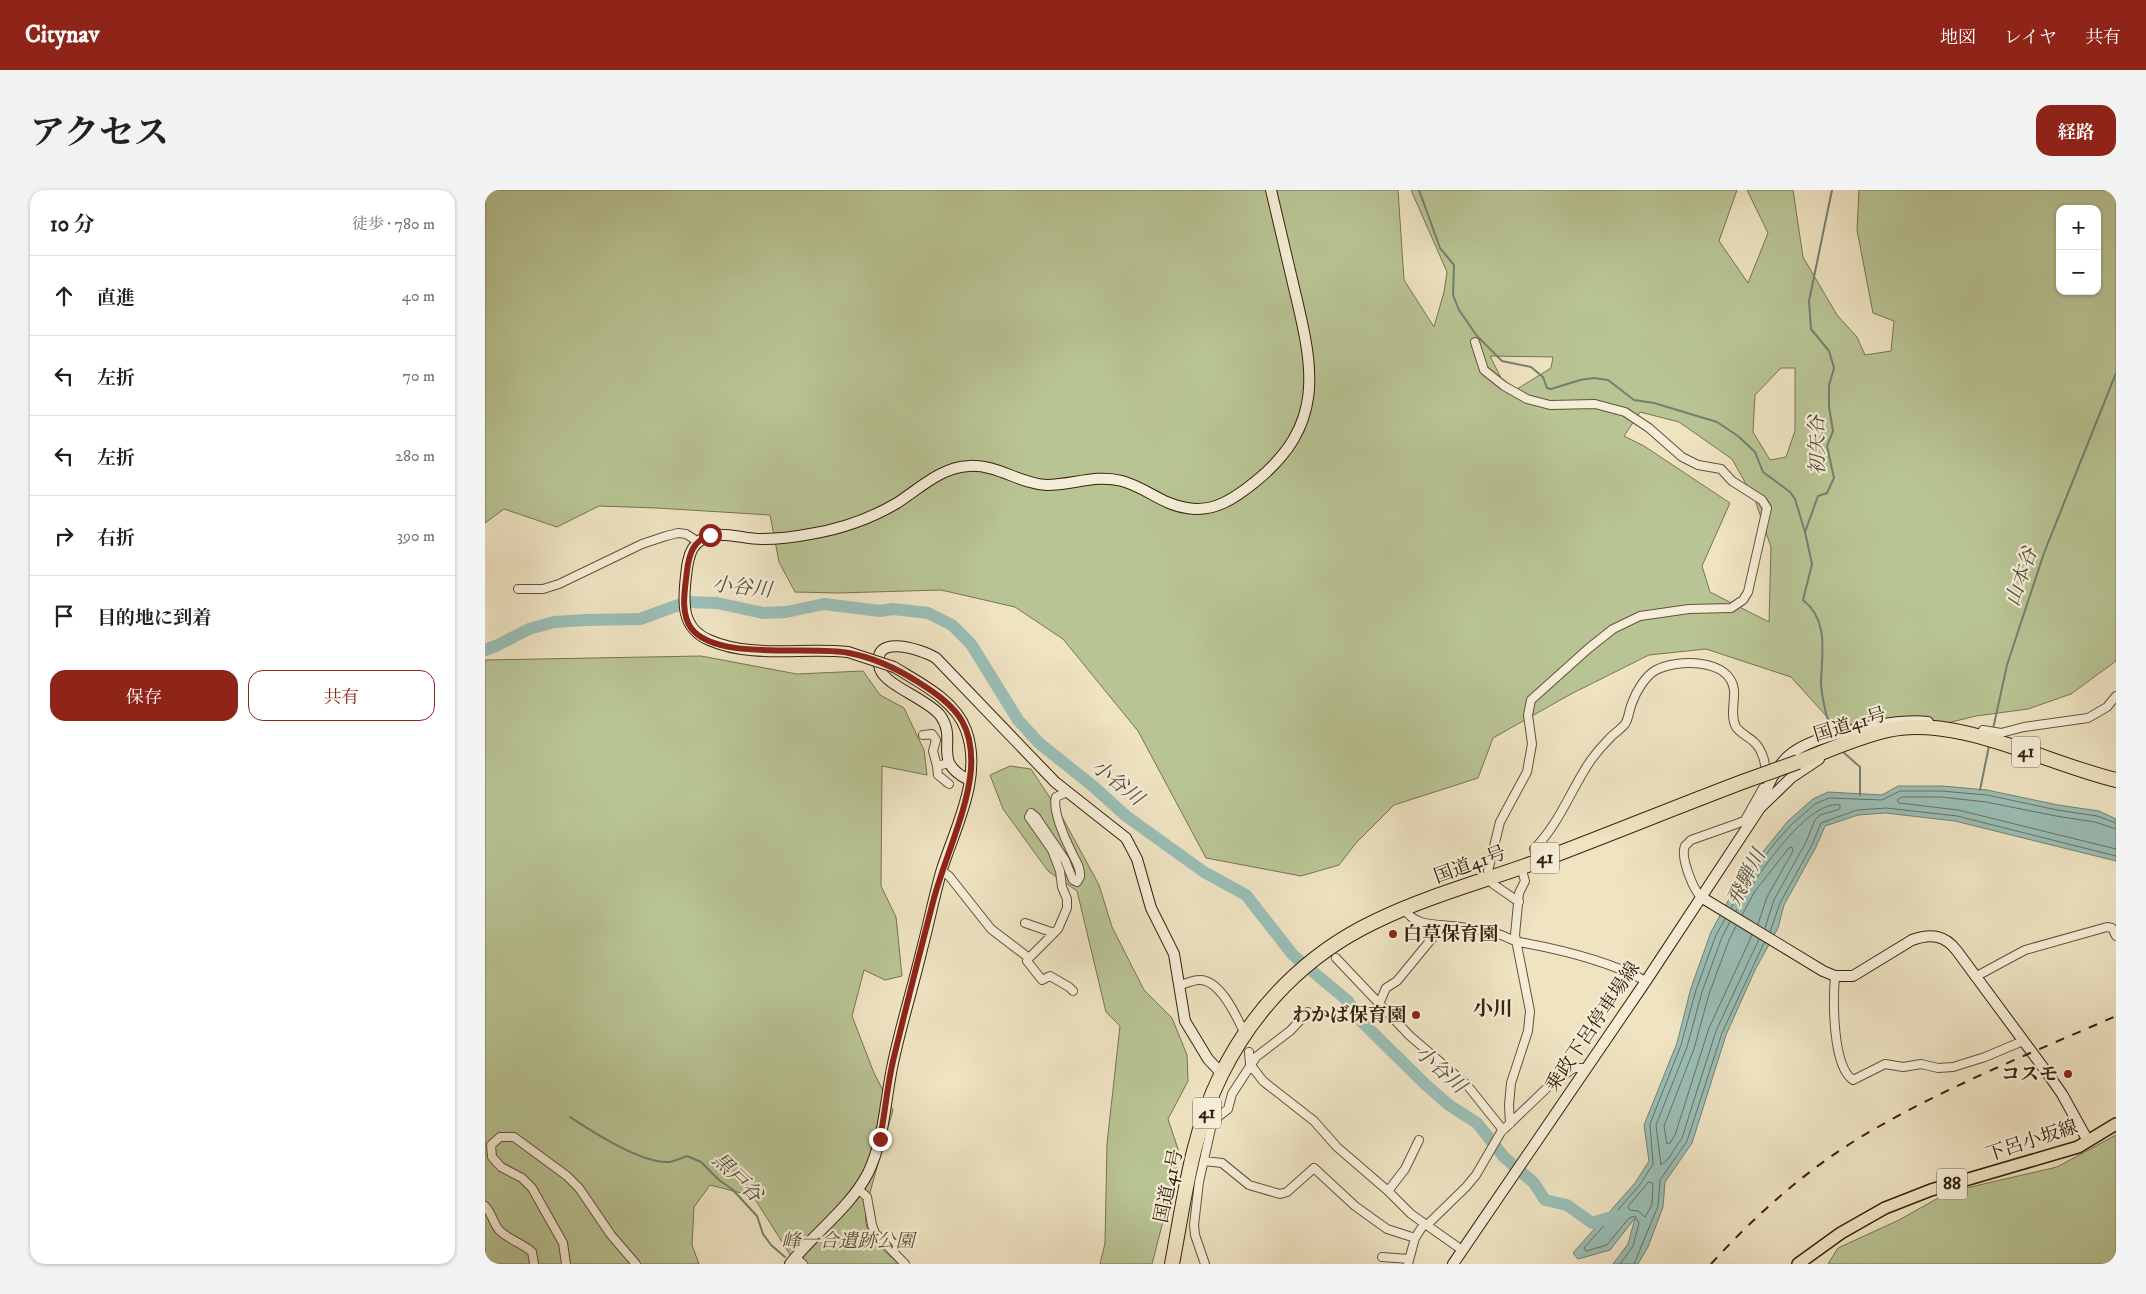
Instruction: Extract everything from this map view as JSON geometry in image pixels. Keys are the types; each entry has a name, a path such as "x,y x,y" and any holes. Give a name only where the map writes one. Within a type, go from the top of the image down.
{"highway":[{"name":"国道41号","path":"1172,1264 1198,1138 1219,1080 1239,1043 1261,1012 1287,982 1305,965 1347,937 1374,922 1745,781 1839,746 1889,730 1936,728 1981,737 2087,773 2116,780"}],"main road":[{"name":"下呂小坂線","path":"1798,1264 1841,1233 1885,1208 1911,1197 2055,1155 2088,1142 2116,1124"}],"street":[{"path":"796,1262 858,1189 871,1165 880,1139 893,1062 942,871 967,795 970,744 961,720 946,702 894,667 848,652 753,650 716,643 698,634 692,629 685,613 684,599 690,553 697,541 710,535 722,534 760,540 813,534 857,523 896,503 942,473 965,466 990,468 1022,480 1046,485 1093,478 1118,480 1131,484 1163,501 1199,510 1212,507 1237,496 1268,472 1288,448 1301,426 1309,397 1311,380 1307,342 1271,190"},
{"path":"1475,342 1484,370 1504,386 1527,399 1550,404 1595,404 1610,406 1625,412 1649,428 1682,457 1698,465 1721,470 1732,481 1762,500 1767,508 1747,592 1743,600 1731,608 1689,609 1640,616 1613,629 1531,700 1528,715 1531,744 1527,772 1499,822 1488,872"},
{"path":"518,589 543,589 559,584 642,544 666,536 678,533 686,534 697,541"},
{"path":"969,780 952,769 949,763 947,736 941,716 932,707 885,677 880,668 880,655 889,646 913,648 926,652 936,658 1055,782 1126,838 1133,849 1151,908 1174,954 1185,1021 1225,1094 1232,1094"},
{"path":"1538,861 1534,849 1544,839 1590,761 1607,740 1626,722 1631,703 1646,678 1655,670 1669,665 1691,662 1706,664 1720,670 1731,680 1734,690 1736,727 1755,742 1762,753 1766,770 1763,787 1745,820 1739,824 1691,840 1685,846 1683,856 1694,888 1701,897 1823,971 1835,976 1853,976 1912,940 1932,935 1952,944 2062,1094 2088,1142"},
{"path":"1981,737 1983,730 2001,733 2024,727 2088,718 2107,707 2116,696"},
{"path":"1760,808 1763,796 1783,762 1791,753 1805,745 1897,722 1915,720 1929,722 1936,728"},
{"path":"923,735 932,734 936,740 933,751 938,774 949,784"},
{"path":"1760,808 1792,777 1839,746"},
{"path":"937,766 949,763"},
{"path":"1067,792 1056,798 1055,809 1081,873 1077,882 1073,880 1065,860 1036,817 1031,814 1029,817 1052,850 1060,871 1062,887 1067,900 1065,914 1054,933 1027,961 1042,980 1050,976 1073,991"},
{"name":"乗政下呂停車場線","path":"1453,1264 1646,981 1760,808"},
{"path":"1510,1124 1511,1083 1528,1031 1530,1011 1515,935 1519,893 1525,881 1521,867"},
{"path":"942,871 949,876 991,929 1029,958"},
{"path":"1493,884 1519,902"},
{"path":"1405,909 1407,914 1418,922 1470,928 1501,935 1517,942 1536,944 1636,976 1646,981"},
{"path":"1025,922 1054,933"},
{"path":"1379,1004 1386,988 1397,981 1443,925"},
{"path":"1975,977 2025,950 2107,927 2112,928 2116,934"},
{"path":"1336,958 1410,1036 1467,1085 1502,1131"},
{"path":"1835,976 1833,992 1838,1052 1842,1066 1848,1077 1853,1080 1885,1064 1898,1067 1921,1064 1939,1068 1953,1067 2023,1042"},
{"path":"1180,985 1205,980 1212,985 1233,1010 1242,1028"},
{"path":"1205,1264 1195,1235 1194,1225 1204,1160 1212,1124 1228,1109 1232,1094 1238,1088 1250,1064 1290,1031 1308,1012"},
{"path":"1249,1052 1250,1064 1263,1081 1314,1122 1337,1148 1388,1191 1411,1214 1463,1250"},
{"path":"1382,1257 1408,1262 1415,1238 1425,1224 1466,1187 1502,1131 1551,1084 1574,1068 1585,1068"},
{"path":"567,1264 563,1243 531,1188 522,1178 501,1167 491,1157 491,1145 500,1137 514,1137 572,1181 636,1264"},
{"path":"1388,1191 1405,1170 1419,1140"},
{"path":"1204,1160 1226,1165 1249,1185 1280,1194 1287,1192 1314,1168 1355,1206 1387,1230 1415,1238"},
{"path":"858,1189 867,1197 875,1233 905,1264"},
{"path":"485,1206 498,1229 508,1237 524,1244 533,1252 534,1264"}],"green space":[{"path":"485,190 1398,190 1404,280 1434,327 1444,292 1447,272 1411,190 1737,190 1719,241 1748,283 1768,233 1747,190 1793,190 1803,257 1837,315 1857,337 1865,355 1891,351 1894,321 1873,313 1857,230 1859,190 2116,190 2116,661 2071,694 2028,709 1976,716 1939,725 1848,740 1791,677 1706,649 1649,655 1571,694 1493,738 1478,778 1394,805 1356,843 1339,865 1301,876 1206,858 1138,731 1063,639 1015,607 941,590 838,593 795,592 779,562 770,515 599,506 557,527 504,509 485,523","holes":["1490,356 1553,357 1551,368 1509,394","1781,368 1795,368 1795,431 1786,457 1770,460 1753,432 1755,395","1640,412 1679,422 1732,459 1755,500 1771,547 1769,622 1710,592 1702,566 1730,503 1644,446 1624,436"]},
{"name":"峰一合遺跡公園","path":"701,656 797,674 863,671 880,695 904,708 924,750 927,775 882,766 881,886 896,917 902,976 885,980 864,970 852,1016 874,1073 893,1110 866,1207 866,1223 875,1241 899,1264 796,1264 753,1196 710,1185 694,1207 692,1245 699,1264 485,1264 485,660"},
{"path":"1010,766 1031,769 1060,813 1099,885 1112,927 1144,990 1172,1018 1187,1055 1188,1081 1168,1119 1180,1155 1152,1264 1100,1264 1105,1243 1107,1144 1120,1026 1106,1012 1077,891 1048,871 1003,809 990,775"},
{"path":"2116,1135 2116,1264 1828,1264 1838,1248 1899,1220 1949,1192 2057,1167"}],"water":[{"name":"飛騨川","path":"1898,786 1942,786 1987,790 2058,805 2099,811 2116,819 2116,861 1955,821 1885,813 1858,815 1825,826 1816,847 1784,905 1778,928 1755,970 1726,1035 1692,1143 1665,1182 1663,1207 1648,1247 1638,1264 1613,1264 1628,1244 1635,1218 1610,1250 1578,1259 1573,1253 1635,1183 1649,1161 1644,1125 1677,1043 1691,988 1711,932 1739,881 1788,821 1813,799 1828,792 1882,795"}],"waterway":[{"path":"1419,190 1440,248 1454,265 1453,295 1459,310 1477,336 1502,361 1531,367 1543,377 1547,388 1551,389 1580,380 1594,378 1608,380 1634,400 1654,403 1717,422 1738,436 1755,452 1763,472 1790,492 1795,499 1812,564 1803,600 1817,617 1820,627 1823,649 1821,687 1826,715 1832,732"},
{"name":"初矢谷","path":"1805,532 1818,496 1827,493 1834,478 1827,446 1833,431 1829,407 1829,385 1834,368 1829,351 1811,329 1809,301 1832,190"},
{"name":"山本谷","path":"1993,729 2007,665 2044,553 2116,373"},
{"name":"小谷川","path":"485,650 529,629 554,622 640,619 687,602 717,603 763,613 786,612 824,604 880,611 893,609 928,613 952,625 971,644 1018,720 1039,743 1094,787 1126,816 1204,872 1246,895 1293,955 1348,1001 1358,1018 1426,1085 1449,1105 1477,1123 1504,1157 1534,1183 1545,1200 1567,1205 1592,1223 1615,1216"},
{"name":"山本谷","path":"1980,790 1989,746"},
{"name":"初矢谷","path":"1842,751 1860,767 1860,795"},
{"name":"黒戸谷","path":"570,1117 618,1146 645,1158 669,1162 687,1156 701,1162 719,1180 732,1189 757,1216 763,1234 771,1245 785,1257"}],"railway":[{"path":"1711,1264 1748,1225 1789,1189 1855,1141 1906,1111 1965,1082 2116,1016"}],"place":[{"name":"白草保育園","path":"1393,934"},
{"name":"わかば保育園","path":"1416,1015"},
{"name":"コスモ","path":"2068,1074"}],"district":[{"name":"小川","path":"1493,1009"}],"route":[{"path":"710,535 697,541 690,553 687,565 684,599 685,613 692,629 698,634 716,643 753,650 848,652 877,660 894,667 946,702 961,720 970,744 971,770 967,795 929,918 893,1062 880,1139"}]}
